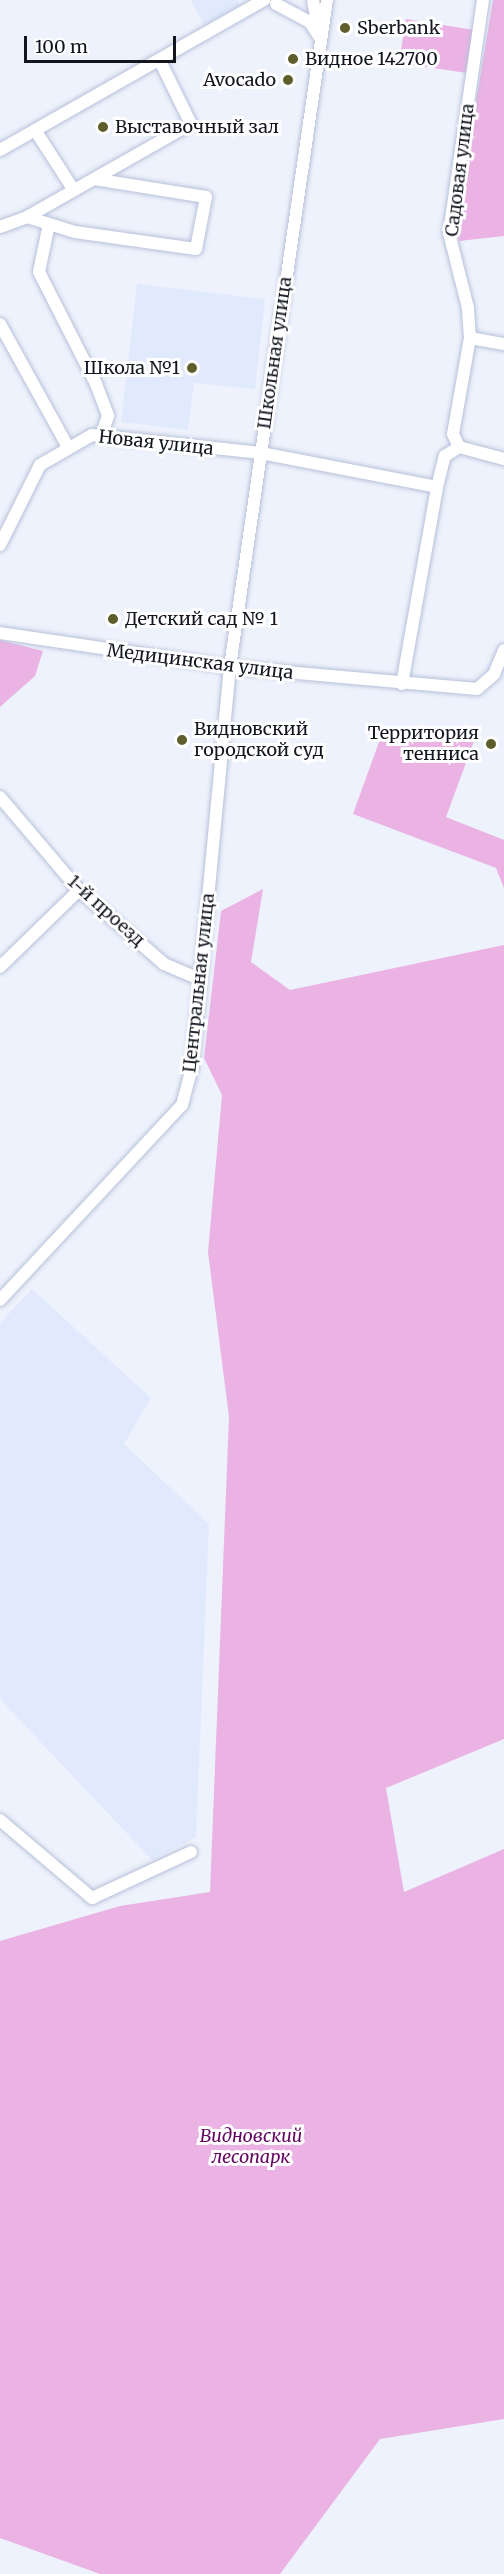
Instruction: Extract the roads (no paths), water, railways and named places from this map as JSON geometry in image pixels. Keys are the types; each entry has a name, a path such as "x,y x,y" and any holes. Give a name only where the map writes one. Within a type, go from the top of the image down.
{"street":[{"path":"0,150 161,63 240,16 270,2 288,0"},
{"path":"313,0 320,38"},
{"name":"Школьная улица","path":"230,667 327,0"},
{"name":"Садовая улица","path":"459,447 453,434 470,338 468,309 449,233 483,0"},
{"path":"270,2 310,22 320,38"},
{"path":"0,227 27,217 191,124 161,63"},
{"path":"35,130 73,189"},
{"path":"27,217 49,224 196,249 206,197 94,179"},
{"path":"49,224 39,272 96,384 108,416 101,436"},
{"path":"0,324 68,447"},
{"path":"470,338 504,344"},
{"name":"Новая улица","path":"0,545 40,465 68,447 101,436 261,453 437,487"},
{"path":"402,684 437,487 445,456 459,447 504,459"},
{"name":"Медицинская улица","path":"0,633 230,667 477,689 495,674 504,650"},
{"name":"Центральная улица","path":"0,1300 182,1105 192,1068 230,667"},
{"name":"1-й проезд","path":"0,797 79,891 164,964 200,980"},
{"path":"0,967 79,891"},
{"path":"0,1820 92,1898 191,1852"}],"place":[{"name":"Sberbank","path":"345,28"},
{"name":"Видное 142700","path":"293,59"},
{"name":"Avocado","path":"288,80"},
{"name":"Выставочный зал","path":"103,127"},
{"name":"Школа №1","path":"192,368"},
{"name":"Детский сад № 1","path":"113,619"},
{"name":"Видновский городской суд","path":"182,740"},
{"name":"Территория тенниса","path":"491,744"}],"park label":[{"name":"Видновский лесопарк","path":"251,2147"}]}
